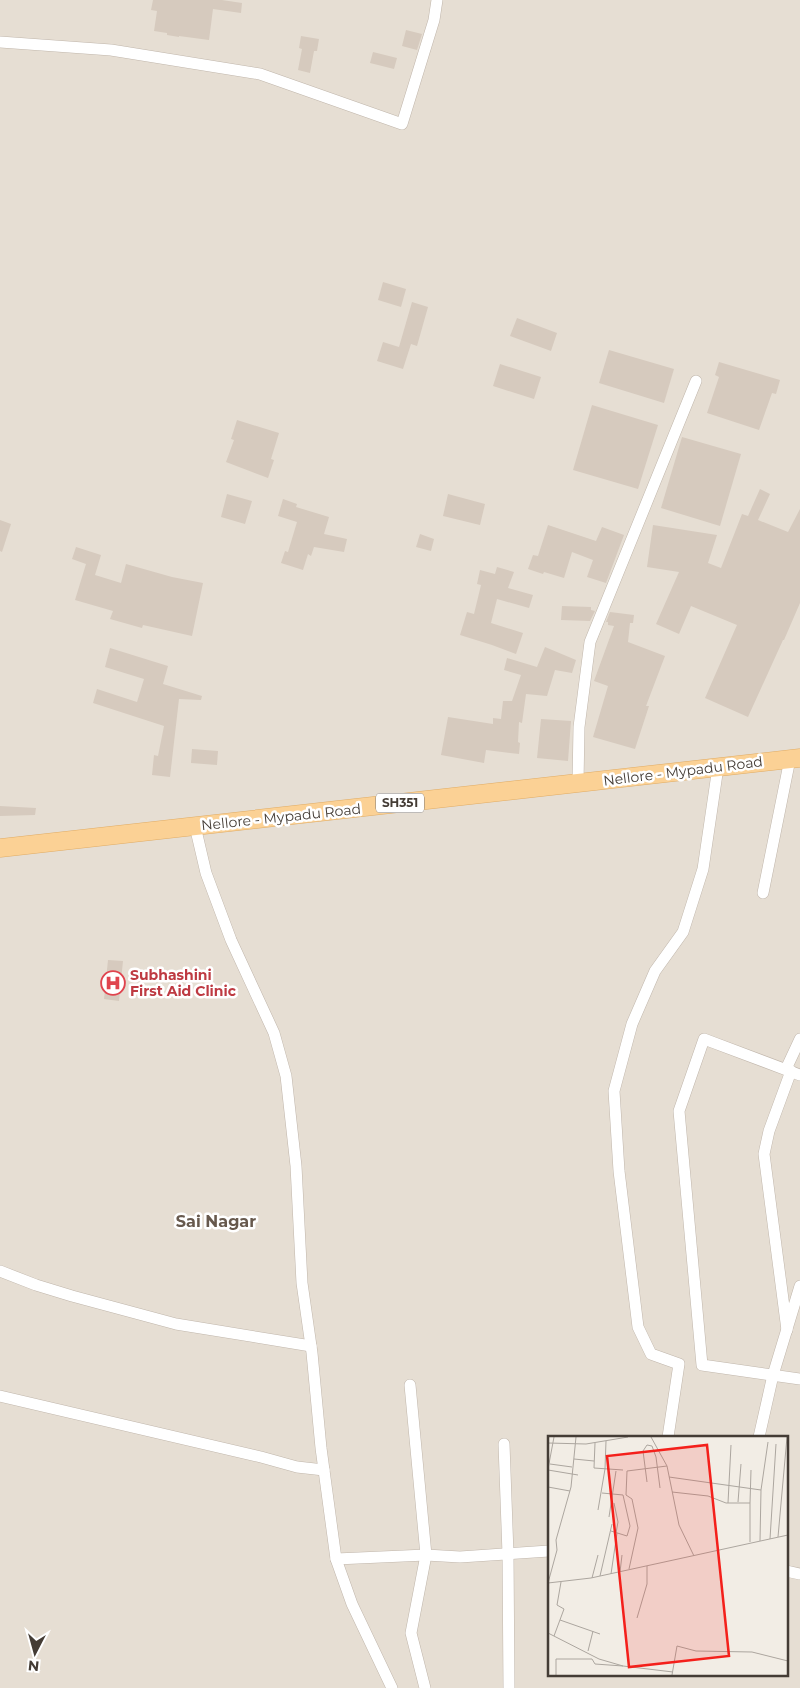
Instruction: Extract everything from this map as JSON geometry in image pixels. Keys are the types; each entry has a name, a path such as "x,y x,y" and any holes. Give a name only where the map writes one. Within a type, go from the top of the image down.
{"main road":[{"name":"Nellore - Mypadu Road","path":"0,848 795,758"}],"street":[{"path":"0,42 111,50 260,74 402,124 434,20 437,0"},
{"path":"578,783 579,727 590,642 696,381"},
{"path":"763,893 795,758"},
{"path":"668,1436 678,1364 651,1354 638,1327 619,1171 614,1091 632,1024 656,971 683,932 703,869 718,767"},
{"path":"195,826 210,881 231,940 274,1032 286,1076 296,1166 302,1283 336,1559 352,1604 392,1688"},
{"path":"792,1071 704,1039 679,1111 702,1365 800,1379"},
{"path":"787,1330 764,1154 769,1131 792,1071 800,1039"},
{"path":"0,1271 72,1296 176,1324 311,1346"},
{"path":"759,1436 773,1375 800,1286"},
{"path":"410,1385 426,1555 411,1633 425,1688"},
{"path":"0,1396 297,1467 324,1470"},
{"path":"504,1444 508,1554 509,1688"},
{"path":"336,1559 548,1552"}],"shaded area":[{"path":"0,0 800,0 800,1688 0,1688"}],"building":[{"path":"153,0 222,0 242,3 241,13 213,9 209,40 179,37 154,31 157,11 151,10"},
{"path":"406,30 422,34 417,50 402,46"},
{"path":"301,36 319,39 317,51 314,51 310,73 298,70 302,49 299,48"},
{"path":"373,52 397,58 394,69 370,63"},
{"path":"383,282 406,289 401,307 378,300"},
{"path":"412,302 428,307 417,346 411,344 403,369 377,361 383,342 399,347"},
{"path":"517,318 557,333 551,351 510,336"},
{"path":"609,350 674,369 664,403 599,383"},
{"path":"719,362 780,380 776,394 772,393 759,430 707,413 719,377 715,375"},
{"path":"500,364 541,377 534,399 493,386"},
{"path":"592,405 658,425 638,489 573,470"},
{"path":"237,420 279,433 271,459 274,460 268,478 226,462 234,440 231,439"},
{"path":"682,437 741,454 720,526 661,508"},
{"path":"760,489 770,494 758,520 788,532 800,509 800,603 748,717 705,698 737,625 691,606 679,634 656,624 679,572 647,567 653,525 717,535 708,563 721,568 742,514 748,516"},
{"path":"227,494 252,501 245,524 221,517"},
{"path":"448,494 485,504 480,525 443,516"},
{"path":"283,499 297,504 296,507 329,517 324,534 347,539 344,552 314,547 311,556 308,554 303,570 281,563 285,551 288,552 297,522 278,516"},
{"path":"0,520 11,524 2,552 0,551"},
{"path":"548,525 596,541 602,527 624,535 606,583 587,577 593,560 572,552 564,578 528,569 533,555 538,556"},
{"path":"420,534 434,539 431,551 416,547"},
{"path":"76,547 101,555 95,575 121,583 126,564 172,577 203,583 192,636 143,625 142,628 110,619 113,611 75,600 86,564 72,559"},
{"path":"497,567 514,572 508,588 533,595 529,608 497,599 491,623 523,633 516,654 460,635 467,612 474,614 481,585 477,584 480,570 495,574"},
{"path":"562,606 591,607 591,610 595,611 590,621 561,620"},
{"path":"610,612 634,615 633,623 630,623 628,642 665,656 646,706 649,706 635,749 593,737 608,686 594,681 614,626 608,625 608,622 606,622"},
{"path":"545,647 576,660 572,673 555,670 547,696 526,694 522,723 519,722 519,754 486,750 484,763 441,755 448,717 493,724 493,718 501,719 503,701 512,701 521,675 504,670 507,658 537,667"},
{"path":"110,648 168,666 163,684 202,696 201,700 179,699 170,777 152,775 154,755 158,756 164,726 93,703 97,689 137,702 144,679 105,667"},
{"path":"541,719 571,721 568,761 537,758"},
{"path":"192,749 218,751 217,765 191,763"},
{"path":"0,806 36,808 35,815 0,816"},
{"path":"108,960 123,961 119,1001 104,999"}],"place":[{"name":"Subhashini First Aid Clinic","path":"113,983"}],"district":[{"name":"Sai Nagar","path":"216,1221"}]}
